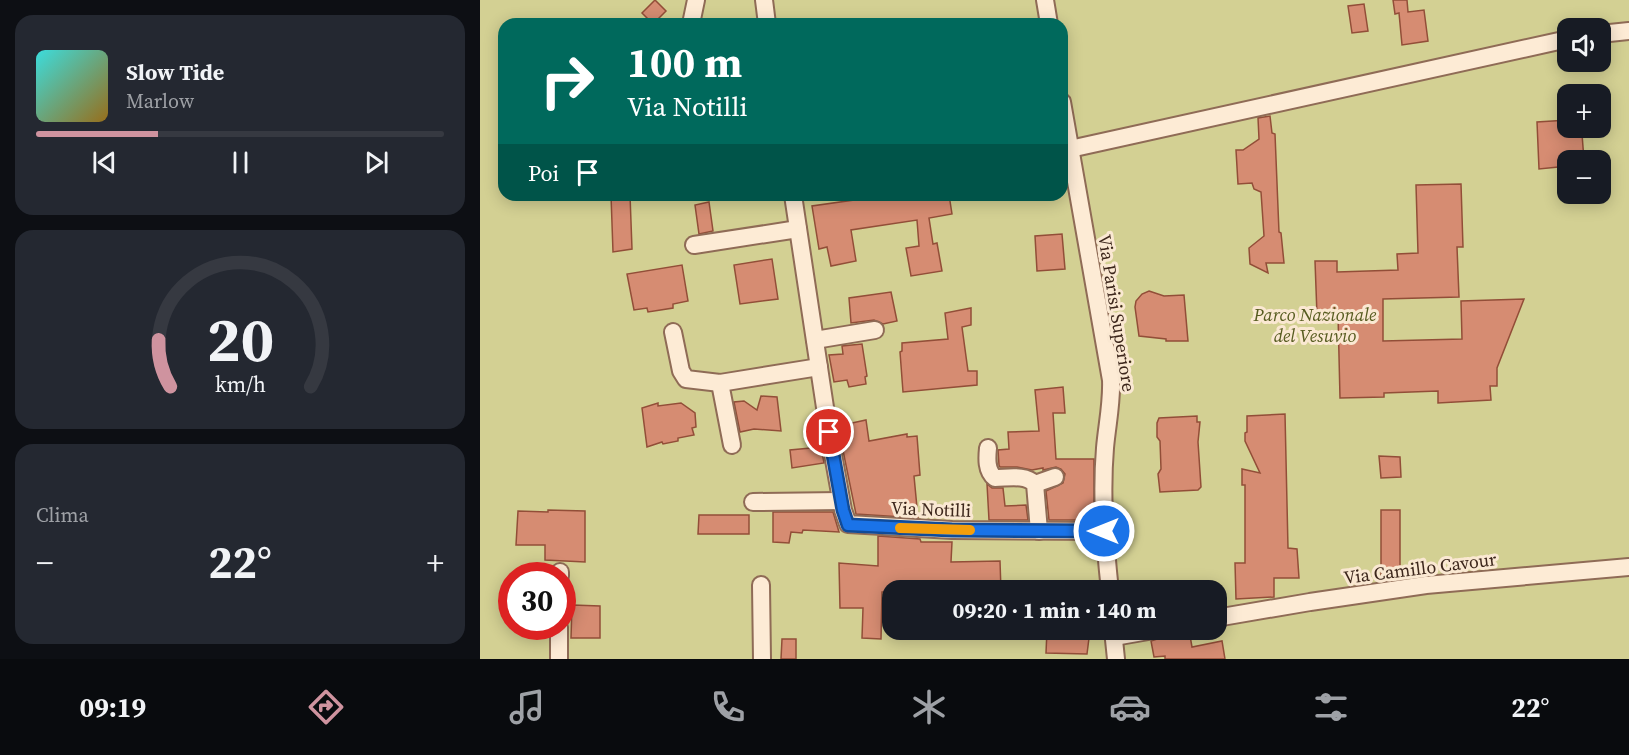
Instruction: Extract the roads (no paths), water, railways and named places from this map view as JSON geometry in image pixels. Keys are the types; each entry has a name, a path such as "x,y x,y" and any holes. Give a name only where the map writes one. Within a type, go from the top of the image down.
{"street":[{"path":"692,18 696,0"},
{"path":"764,0 766,18"},
{"path":"1045,0 1048,18"},
{"path":"1611,33 1629,31"},
{"path":"1070,149 1557,41"},
{"name":"Via Parisi Superiore","path":"1068,137 1111,380 1112,400 1105,449 1104,531 1109,580"},
{"path":"794,201 826,414"},
{"path":"694,245 798,229"},
{"path":"815,340 875,330"},
{"path":"673,332 681,371 686,379 720,383 819,367"},
{"path":"720,383 732,445"},
{"name":"Via Notilli","path":"829,432 841,501 848,525 952,530 1104,531"},
{"path":"988,448 987,461 991,475 995,478 1023,477 1035,484 1039,531"},
{"path":"1035,484 1054,477"},
{"path":"753,502 841,501"},
{"name":"Via Camillo Cavour","path":"1227,616 1426,585 1629,567"},
{"path":"761,585 762,659"},
{"path":"559,640 559,659"},
{"path":"1114,640 1116,659"}],"park label":[{"name":"Parco Nazionale del Vesuvio","path":"1315,324"}]}
